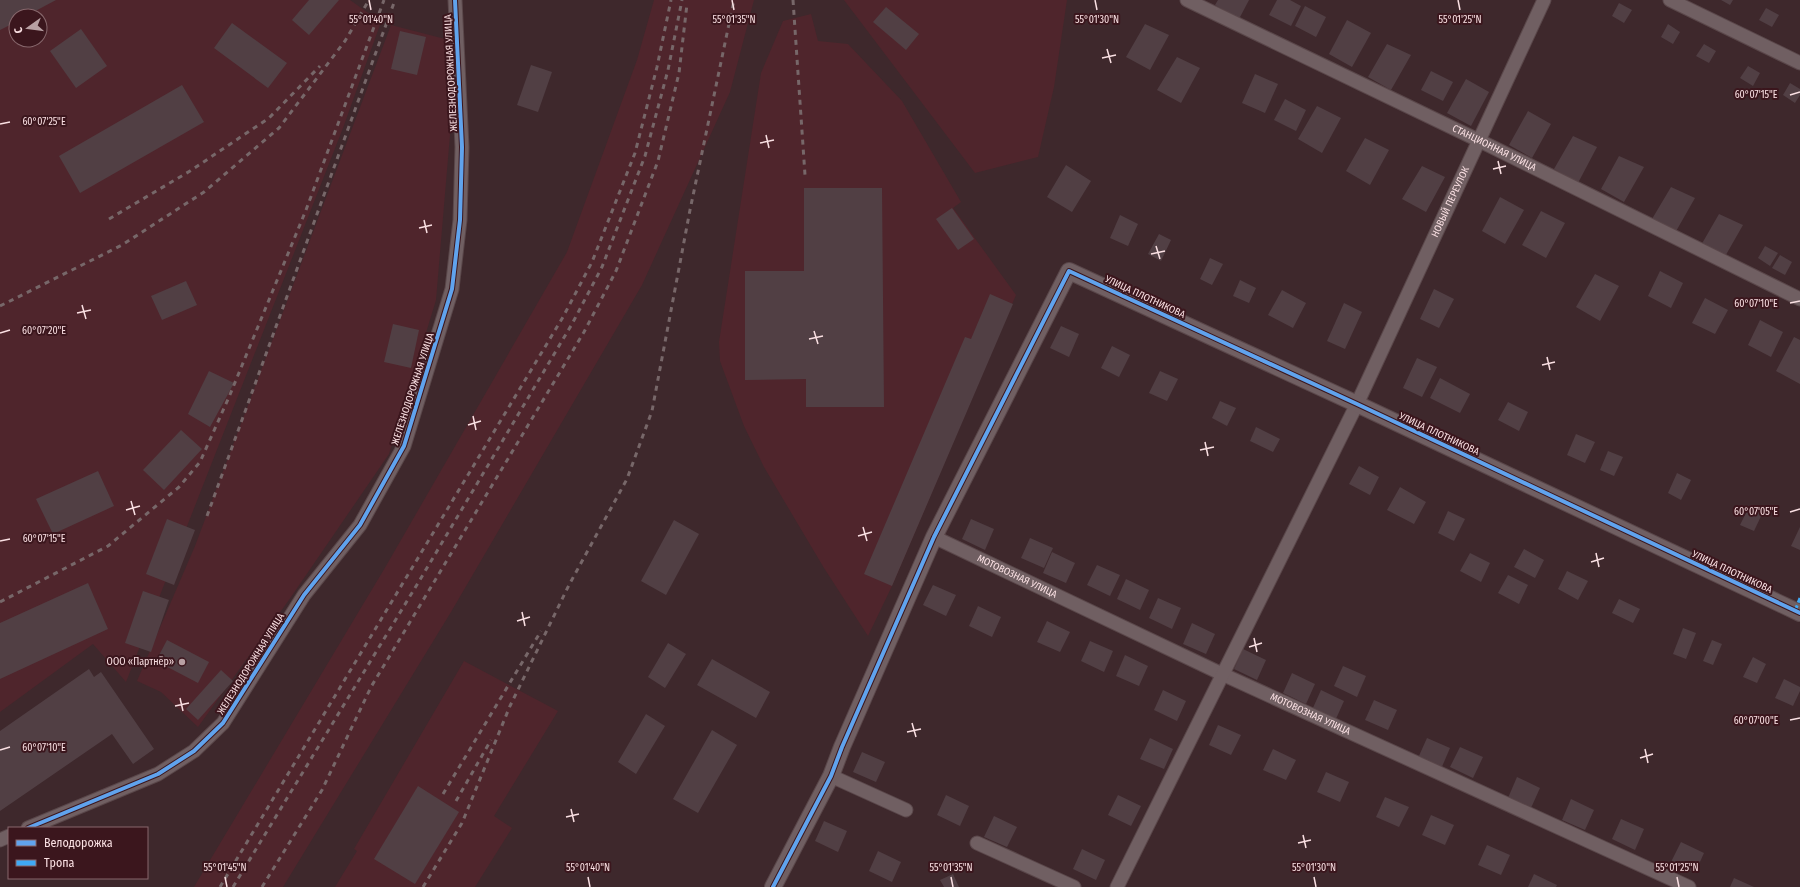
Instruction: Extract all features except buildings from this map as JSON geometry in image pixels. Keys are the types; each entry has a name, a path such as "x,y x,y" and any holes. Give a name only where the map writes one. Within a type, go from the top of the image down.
{"street":[{"name":"ЖЕЛЕЗНОДОРОЖНАЯ УЛИЦА","path":"30,827 158,774 194,751 223,723 304,595 360,525 404,446 453,282 460,220 462,147 456,0"},
{"name":"СТАНЦИОННАЯ УЛИЦА","path":"1186,0 1480,141 1800,299"},
{"name":"НОВЫЙ ПЕРЕУЛОК","path":"1117,887 1357,404 1544,0"},
{"path":"1670,0 1800,63"},
{"name":"УЛИЦА ПЛОТНИКОВА","path":"934,537 1070,271 1357,404 1800,614"},
{"path":"773,887 831,776 842,747 934,537"},
{"name":"МОТОВОЗНАЯ УЛИЦА","path":"934,537 1222,674 1689,887"},
{"path":"831,776 906,810"},
{"path":"977,843 1074,887"}],"shaded area":[{"path":"0,0 350,0 381,22 343,128 126,682 93,644 0,712"},
{"path":"654,0 754,0 730,92 642,285 451,612 283,887 194,887 386,566 567,252 637,60"},
{"path":"844,0 1067,0 1054,87 1038,157 975,173"},
{"path":"811,14 818,41 848,44 902,101 961,202 953,208 1016,295 892,586 868,636 824,568 764,467 744,426 720,361 719,342 761,73 783,21"},
{"path":"391,25 449,40 450,135 436,300 389,454 291,597 198,727 161,692 137,681 195,546"},
{"path":"464,661 558,711 494,816 512,828 475,887 335,887 357,851 354,849"}],"railway":[{"path":"0,306 122,245 204,192 279,128 345,41 369,0"},
{"path":"0,602 108,546 179,487 200,462 229,397 306,210 384,0"},
{"path":"207,516 395,0"},
{"path":"220,887 563,317 592,262 635,153 657,67 671,0"},
{"path":"233,887 418,583 572,324 602,267 645,156 668,70 682,0"},
{"path":"423,887 462,823 510,706 569,585 627,479 652,411 690,210 734,0"},
{"path":"793,0 805,175"},
{"path":"262,887 322,790 371,687 584,332 616,271 658,161 679,73 687,4"},
{"path":"109,219 190,171 269,118 320,66"},
{"path":"443,794 541,631"},
{"path":"456,801 491,740"}],"marked path":[{"path":"1795,611 1800,598"}],"cycle path":[{"path":"30,827 158,774 194,751 223,723 304,595 360,525 404,446 452,289 460,220 462,147 455,0"},
{"path":"773,887 831,776 842,747 934,537 1069,271 1357,404 1800,613"}],"place":[{"name":"ООО «Партнёр»","path":"182,662"}]}
